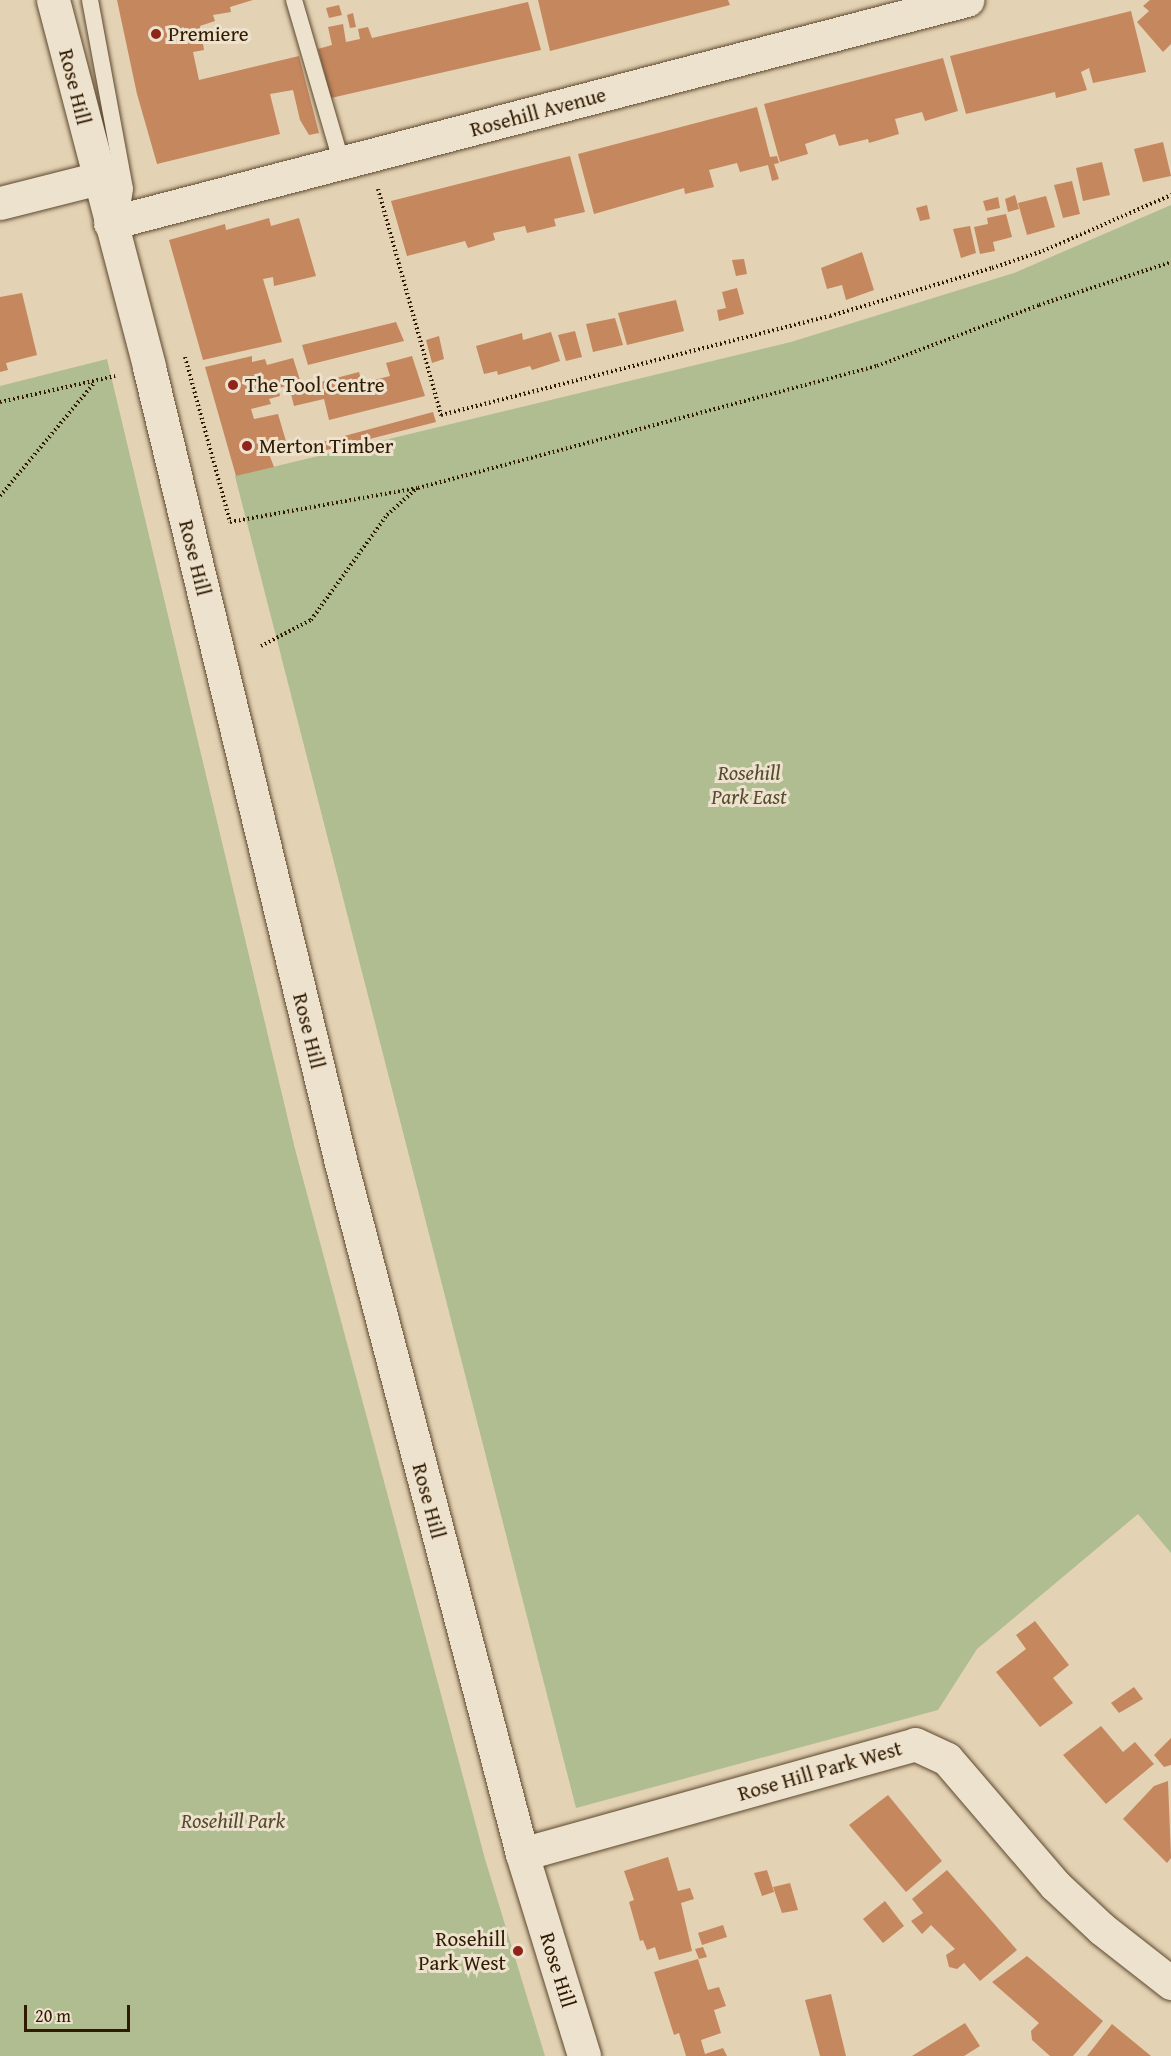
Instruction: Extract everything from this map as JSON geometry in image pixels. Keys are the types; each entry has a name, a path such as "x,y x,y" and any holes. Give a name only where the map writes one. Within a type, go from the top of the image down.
{"main road":[{"name":"Rose Hill","path":"53,0 99,178 115,221 341,1163 522,1854 584,2056"},
{"name":"Rosehill Avenue","path":"115,221 967,0"},
{"path":"0,203 99,178"},
{"name":"Rose Hill Park West","path":"522,1854 915,1744 947,1759 1055,1885 1102,1929 1171,1983"}],"lane":[{"path":"90,0 125,189 115,221"},
{"path":"294,0 356,160"}],"path":[{"path":"356,160 441,415 830,316 992,268 1043,251 1171,195"},
{"path":"261,646 311,620 387,515 418,488 877,366 1039,305 1171,262"},
{"name":"Rose Hill","path":"185,357 230,522 418,488"},
{"path":"0,402 94,382 120,374"},
{"path":"0,496 94,382"}],"green space":[{"name":"Rosehill Park East","path":"1171,205 1171,1553 1138,1514 977,1649 938,1710 576,1808 235,476 791,342 1014,273"},
{"name":"Rosehill Park","path":"107,359 295,1149 485,1859 545,2056 0,2056 0,386"}],"building":[{"path":"117,0 253,0 230,7 231,12 213,15 215,21 200,26 204,50 193,52 199,80 299,56 319,133 309,135 300,120 293,90 270,94 280,134 157,164 137,94"},
{"path":"538,0 728,0 730,5 550,51"},
{"path":"1150,0 1171,0 1171,44 1163,52 1137,22 1149,11 1143,6"},
{"path":"528,2 541,50 331,98 318,49 332,45 328,27 343,24 346,42 360,39 358,29 368,27 372,38"},
{"path":"339,5 342,15 329,18 326,8"},
{"path":"1131,11 1146,72 1093,83 1089,68 1081,72 1087,90 1056,98 1055,92 966,114 950,56"},
{"path":"353,13 356,27 350,28 347,15"},
{"path":"943,58 958,111 925,121 922,112 895,119 899,134 869,143 868,139 839,146 835,134 805,144 808,154 780,162 764,104"},
{"path":"757,107 770,157 777,156 779,163 774,164 779,179 772,181 768,165 740,172 737,163 709,170 714,187 685,194 684,188 594,214 578,154"},
{"path":"1163,142 1171,176 1143,182 1134,149"},
{"path":"570,156 585,212 554,219 556,226 527,233 525,226 493,233 495,240 468,248 465,241 407,256 391,201"},
{"path":"1102,162 1110,195 1083,201 1076,168"},
{"path":"1072,181 1080,214 1063,218 1054,185"},
{"path":"1015,195 1019,209 1008,212 1005,199"},
{"path":"1046,196 1055,227 1027,235 1018,203"},
{"path":"998,197 1000,208 986,211 983,201"},
{"path":"927,205 930,219 920,221 916,208"},
{"path":"1006,214 1012,237 993,242 995,251 980,254 974,227 988,224 987,218"},
{"path":"269,218 271,226 299,218 316,276 274,286 273,277 263,279 282,342 203,360 169,240 225,224 226,230"},
{"path":"970,226 976,253 961,258 953,229"},
{"path":"862,252 874,290 846,300 842,285 827,289 821,268"},
{"path":"744,259 747,274 736,276 732,260"},
{"path":"737,288 744,314 719,321 717,310 726,308 722,292"},
{"path":"22,293 37,355 6,363 8,370 0,372 0,297"},
{"path":"676,300 684,331 627,345 618,313"},
{"path":"615,318 623,345 593,352 586,324"},
{"path":"396,322 404,341 308,365 302,345"},
{"path":"575,331 582,357 566,361 558,335"},
{"path":"551,332 560,361 532,370 530,366 498,375 497,371 484,374 476,346 522,333 523,340"},
{"path":"439,336 444,359 432,363 426,340"},
{"path":"252,356 252,362 265,359 267,365 293,358 301,383 278,388 280,396 269,399 271,404 251,409 254,419 278,414 288,448 269,454 274,467 236,476 205,367"},
{"path":"412,356 425,396 329,420 324,399 294,406 290,390 359,372 362,383 390,376 386,363"},
{"path":"433,412 436,422 311,454 311,445"},
{"path":"1035,1621 1069,1665 1053,1678 1073,1703 1040,1727 996,1672 1026,1649 1016,1635"},
{"path":"1134,1687 1143,1699 1119,1713 1111,1703"},
{"path":"1101,1726 1123,1752 1135,1742 1154,1764 1106,1804 1063,1755"},
{"path":"1171,1738 1171,1765 1164,1767 1154,1755"},
{"path":"1168,1781 1171,1858 1167,1863 1123,1819 1154,1786"},
{"path":"888,1795 942,1861 906,1892 849,1825"},
{"path":"668,1857 678,1891 690,1888 694,1899 681,1903 692,1951 659,1960 655,1947 647,1950 643,1940 640,1941 629,1902 634,1900 624,1871"},
{"path":"767,1870 774,1892 762,1896 754,1873"},
{"path":"947,1870 1017,1950 980,1981 964,1963 957,1969 949,1967 946,1955 955,1949 931,1925 922,1934 911,1921 923,1913 912,1899"},
{"path":"790,1883 798,1910 782,1913 773,1887"},
{"path":"885,1901 904,1926 883,1943 863,1919"},
{"path":"723,1925 727,1937 702,1945 698,1933"},
{"path":"703,1947 707,1957 699,1959 695,1949"},
{"path":"1027,1956 1103,2021 1073,2056 1050,2056 1032,2040 1031,2031 1039,2023 992,1982"},
{"path":"698,1959 708,1990 719,1987 726,2006 714,2010 721,2033 701,2040 705,2054 723,2048 727,2056 686,2056 679,2033 674,2035 654,1972"},
{"path":"831,1994 846,2056 820,2056 805,2000"},
{"path":"965,2023 980,2046 964,2056 912,2056"},
{"path":"1112,2024 1151,2056 1087,2056"}],"place":[{"name":"Premiere","path":"156,34"},
{"name":"The Tool Centre","path":"233,385"},
{"name":"Merton Timber","path":"247,446"},
{"name":"Rosehill Park West","path":"518,1951"}]}
